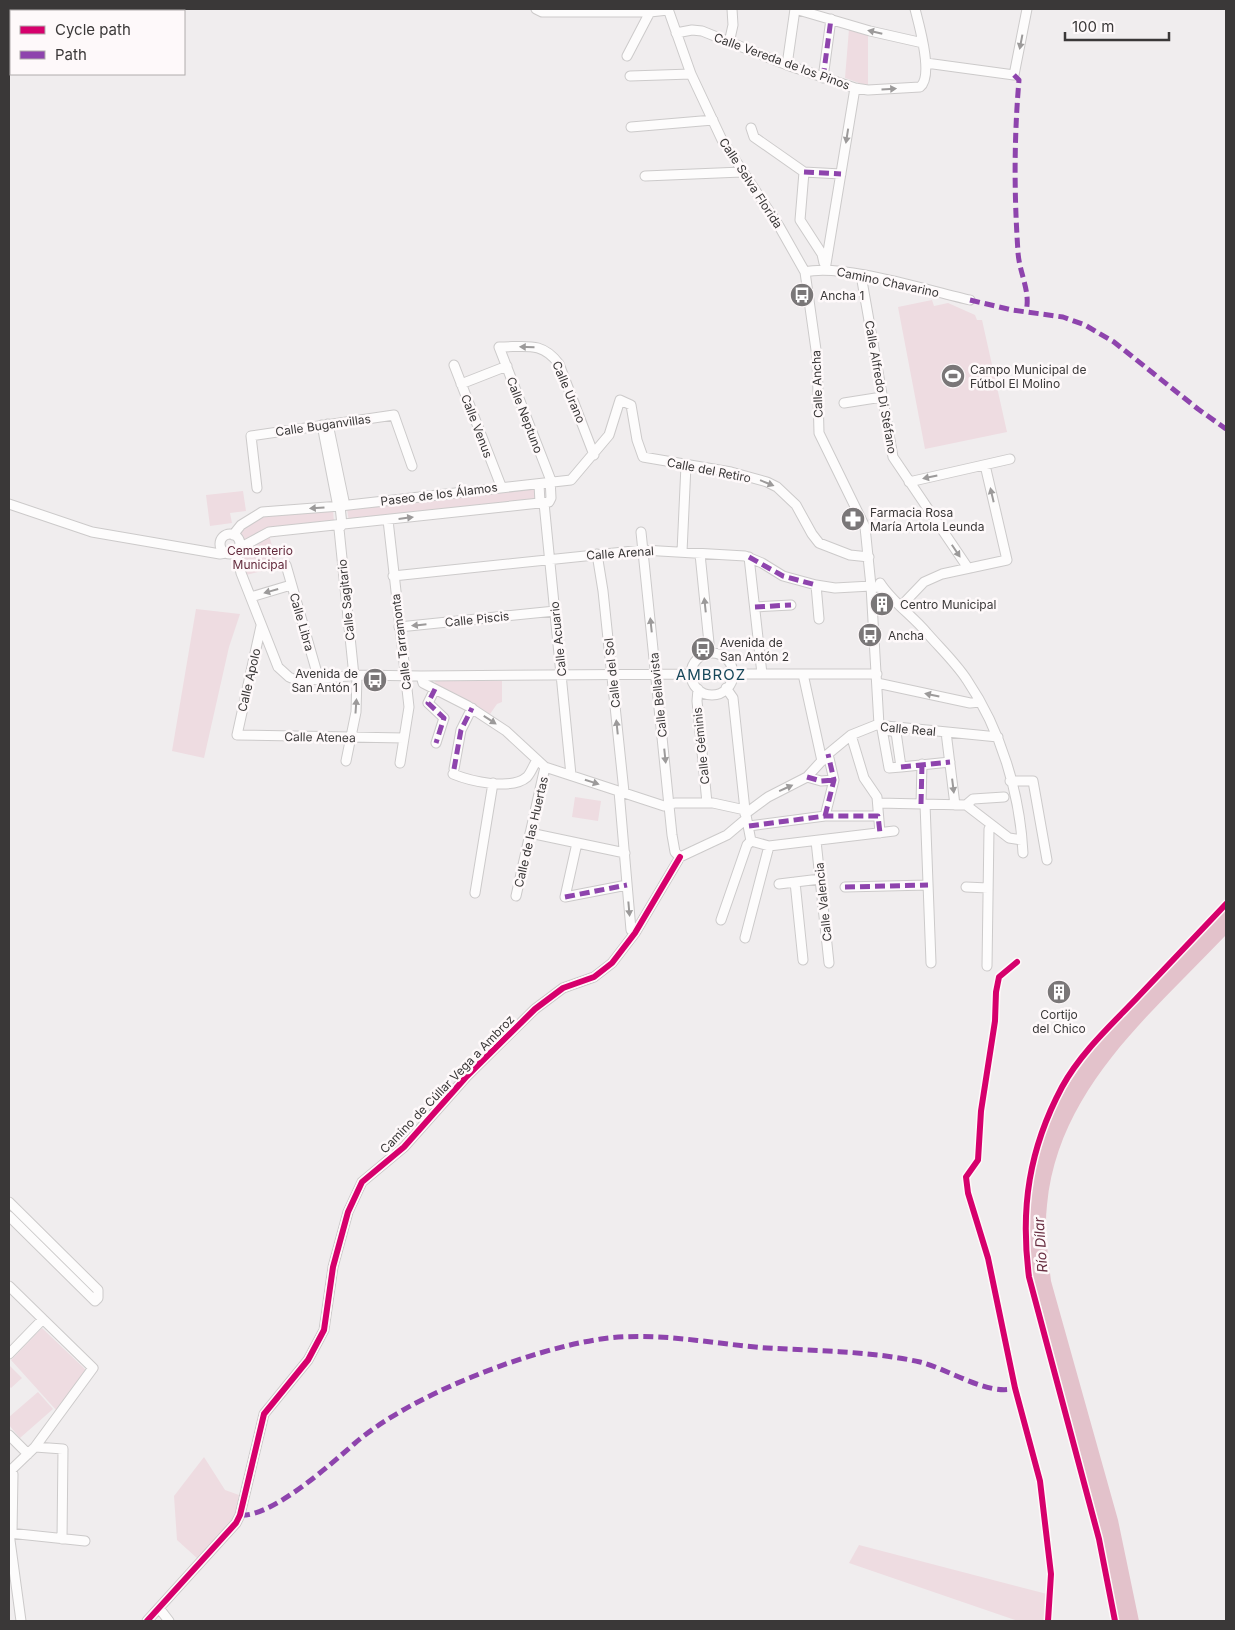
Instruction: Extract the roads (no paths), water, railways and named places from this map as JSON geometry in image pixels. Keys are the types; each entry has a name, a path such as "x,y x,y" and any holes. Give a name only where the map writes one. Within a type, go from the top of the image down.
{"street":[{"path":"536,9 542,12 574,10 650,12 668,9"},
{"name":"Calle Selva Florida","path":"668,9 691,74 722,140 779,226 805,272"},
{"path":"729,43 733,24 732,9"},
{"path":"787,65 795,9 820,12 831,19 870,31 923,43"},
{"path":"915,9 926,63 1014,75 1027,9"},
{"path":"627,56 650,12"},
{"path":"822,78 831,19"},
{"name":"Calle Vereda de los Pinos","path":"676,33 692,30 702,31 822,78 868,90 920,87 925,81 926,63"},
{"path":"630,76 691,74"},
{"path":"826,263 855,88"},
{"path":"631,127 713,120"},
{"path":"752,128 754,137 804,172 841,174"},
{"path":"645,176 742,172"},
{"path":"804,172 800,220 826,263"},
{"name":"Camino Chavarino","path":"805,272 826,263 861,274 970,300"},
{"name":"Calle Ancha","path":"805,272 817,357 819,433 865,527 871,582 879,725"},
{"name":"Calle Alfredo Di Stéfano","path":"861,274 893,457 968,568"},
{"name":"Calle Neptuno","path":"499,346 550,483"},
{"name":"Calle Urano","path":"499,346 540,347 550,352 559,364 594,455"},
{"name":"Calle Venus","path":"454,365 501,486"},
{"path":"461,384 506,366"},
{"path":"844,403 882,397"},
{"name":"Calle del Retiro","path":"594,455 609,435 620,400 631,405 637,440 643,457 731,472 767,482 796,505 819,543 850,555 869,557"},
{"name":"Calle Buganvillas","path":"257,488 250,436 394,415 412,466"},
{"path":"325,425 342,525"},
{"path":"542,503 551,498 550,483 571,480 594,455"},
{"path":"909,482 1010,459"},
{"path":"682,552 686,464"},
{"path":"985,465 1007,560 942,574 924,582 901,606 924,629 967,679 998,737 1010,780 1023,854"},
{"name":"Paseo de los Álamos","path":"542,503 269,532 245,545 230,550 222,538 233,535 241,525 262,512 340,506 501,486 550,483"},
{"name":"Calle Acuario","path":"539,484 550,560 571,775"},
{"path":"9,504 92,532 220,554 230,550 238,539 233,535"},
{"name":"Calle Tarramonta","path":"388,520 409,707 400,763"},
{"name":"Calle Sagitario","path":"342,525 339,529 356,676 356,712 346,761"},
{"name":"Calle Bellavista","path":"641,532 675,852 680,857"},
{"path":"230,550 251,596 278,667 282,673 298,681 356,676 406,675 691,674"},
{"name":"Calle Arenal","path":"394,576 643,550 682,552 749,557 783,576 816,585 835,588 871,582 883,588 901,606"},
{"name":"Calle del Sol","path":"597,554 604,591 612,674 631,930 635,933"},
{"path":"700,554 710,653"},
{"path":"749,557 762,674"},
{"name":"Calle Libra","path":"286,565 319,680"},
{"path":"251,596 292,585"},
{"path":"816,585 819,620"},
{"path":"755,607 791,605"},
{"name":"Calle Piscis","path":"399,627 555,611"},
{"name":"Calle Apolo","path":"236,734 261,626"},
{"path":"710,653 725,658 732,674 726,688 721,692 710,694 698,689 691,674 696,660 710,653"},
{"path":"732,674 803,674 877,679 970,703 980,702"},
{"path":"803,674 825,758 834,780 825,816"},
{"path":"421,676 423,683 474,710 506,731 545,767 664,806 670,806 675,803 707,803 746,817 878,816"},
{"path":"726,688 733,698 746,817 751,841"},
{"path":"435,689 428,703 444,718 436,742"},
{"name":"Calle Géminis","path":"698,689 697,700 707,803"},
{"path":"474,710 460,733 453,772 472,781 513,782 526,777 537,760"},
{"name":"Calle Real","path":"680,857 727,835 768,797 807,777 825,758 851,736 879,725 998,737"},
{"path":"946,732 955,805"},
{"name":"Calle Atenea","path":"236,734 404,738"},
{"path":"851,736 864,778 878,803 880,833"},
{"path":"901,767 950,762"},
{"path":"922,764 931,963"},
{"name":"Calle de las Huertas","path":"516,896 545,767"},
{"path":"807,777 821,781 834,780"},
{"path":"1010,780 1033,781 1047,860"},
{"path":"475,892 493,783"},
{"path":"966,805 973,799 1004,797"},
{"path":"878,803 966,805 1009,838 1022,840"},
{"path":"987,966 989,829 992,826"},
{"path":"751,841 769,846 894,832"},
{"path":"530,833 625,854"},
{"path":"721,920 747,845 751,841"},
{"name":"Calle Valencia","path":"816,841 829,963"},
{"path":"578,843 565,897 627,885"},
{"path":"745,938 769,846"},
{"name":"Camino de Cúllar Vega a Ambroz","path":"147,1621 236,1523 240,1515 264,1414 308,1360 324,1330 333,1267 348,1212 362,1182 404,1147 467,1076 535,1009 563,988 594,977 612,964 635,933 680,857"},
{"path":"779,884 820,879"},
{"path":"794,882 803,960"},
{"path":"845,887 928,885"},
{"path":"966,887 988,888"},
{"path":"9,1202 98,1290 98,1298 95,1301 9,1216"},
{"path":"9,1286 93,1368 36,1447 9,1471 13,1474 10,1533 21,1621"},
{"path":"9,1354 43,1319"},
{"path":"9,1435 28,1454"},
{"path":"36,1447 63,1449 62,1539"},
{"path":"10,1533 85,1541"},
{"path":"158,1608 169,1621"}],"water":[{"name":"Río Dílar","path":"1226,907 1226,935 1139,1025 1112,1056 1089,1089 1069,1125 1055,1163 1047,1205 1046,1233 1051,1281 1118,1520 1139,1621 1119,1621 1099,1523 1032,1283 1027,1221 1035,1166 1052,1117 1077,1072 1109,1030 1145,989"}],"place":[{"name":"Ancha 1","path":"802,295"},
{"name":"Campo Municipal de Fútbol El Molino","path":"953,376"},
{"name":"Farmacia Rosa María Artola Leunda","path":"853,519"},
{"name":"Centro Municipal","path":"882,604"},
{"name":"Ancha","path":"870,635"},
{"name":"Avenida de San Antón 2","path":"703,649"},
{"name":"Avenida de San Antón 1","path":"375,680"},
{"name":"Cortijo del Chico","path":"1059,992"}],"district":[{"name":"AMBROZ","path":"711,674"}],"park label":[{"name":"Cementerio Municipal","path":"260,557"}]}
